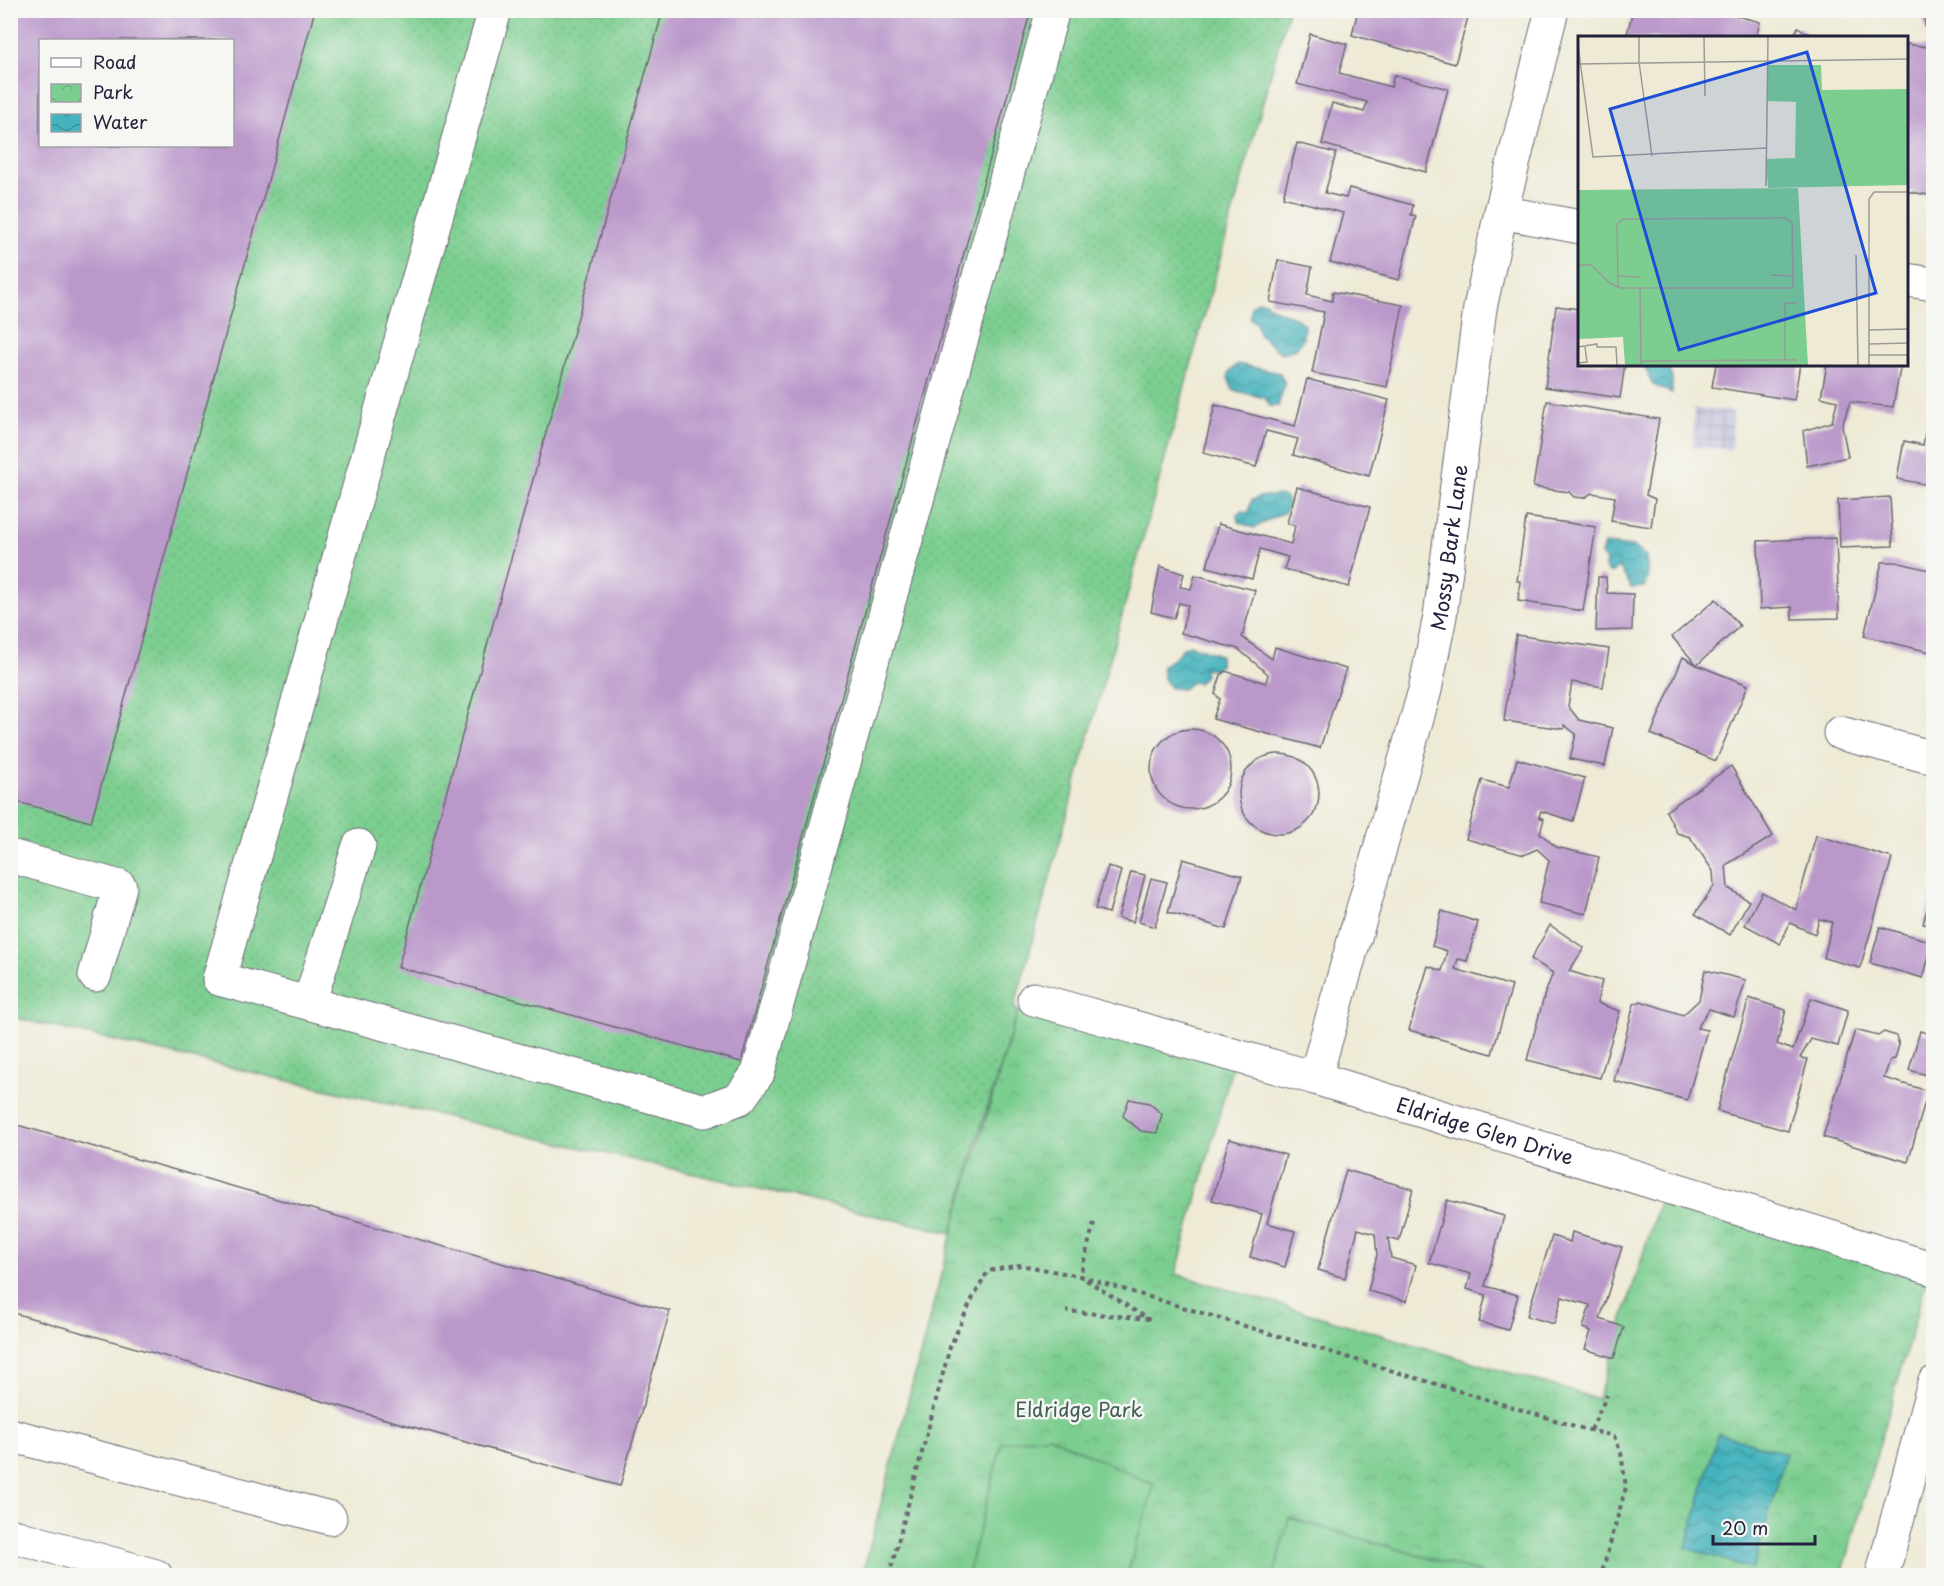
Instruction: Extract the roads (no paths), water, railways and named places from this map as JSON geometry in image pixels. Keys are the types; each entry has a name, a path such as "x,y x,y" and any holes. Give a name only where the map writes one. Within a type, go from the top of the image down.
{"street":[{"path":"495,10 219,979 705,1111 740,1098 758,1073 1053,10"},
{"name":"Mossy Bark Lane","path":"1315,1078 1425,690 1440,616 1480,308 1501,212 1552,10"},
{"path":"1501,212 1578,227"},
{"path":"1908,280 1934,284"},
{"path":"1840,734 1934,758"},
{"path":"309,1003 359,846"},
{"path":"10,856 120,887 96,975"},
{"name":"Eldridge Glen Drive","path":"1034,999 1315,1078 1934,1269"},
{"path":"1882,1575 1934,1383"},
{"path":"10,1435 330,1518"},
{"path":"10,1535 156,1575"}],"water":[{"path":"1258,301 1265,302 1304,325 1303,338 1296,349 1282,353 1260,336 1256,324 1250,318 1251,307"},
{"path":"1238,364 1280,373 1285,384 1278,406 1270,406 1265,398 1233,390 1228,378 1230,371"},
{"path":"1644,366 1667,366 1672,378 1672,393 1653,385"},
{"path":"1279,495 1287,498 1288,505 1285,512 1254,528 1238,522 1237,514 1242,511 1249,513 1251,501 1258,497"},
{"path":"1604,544 1633,547 1646,556 1648,576 1644,587 1631,588 1619,566 1613,572 1607,572 1606,561 1601,554"},
{"path":"1190,645 1220,655 1220,665 1214,670 1203,668 1205,675 1198,683 1192,682 1183,689 1170,688 1163,677 1162,666 1175,658 1184,647"},
{"path":"1718,1433 1786,1453 1753,1569 1686,1548"}],"park label":[{"name":"Eldridge Park","path":"1079,1409"}]}
